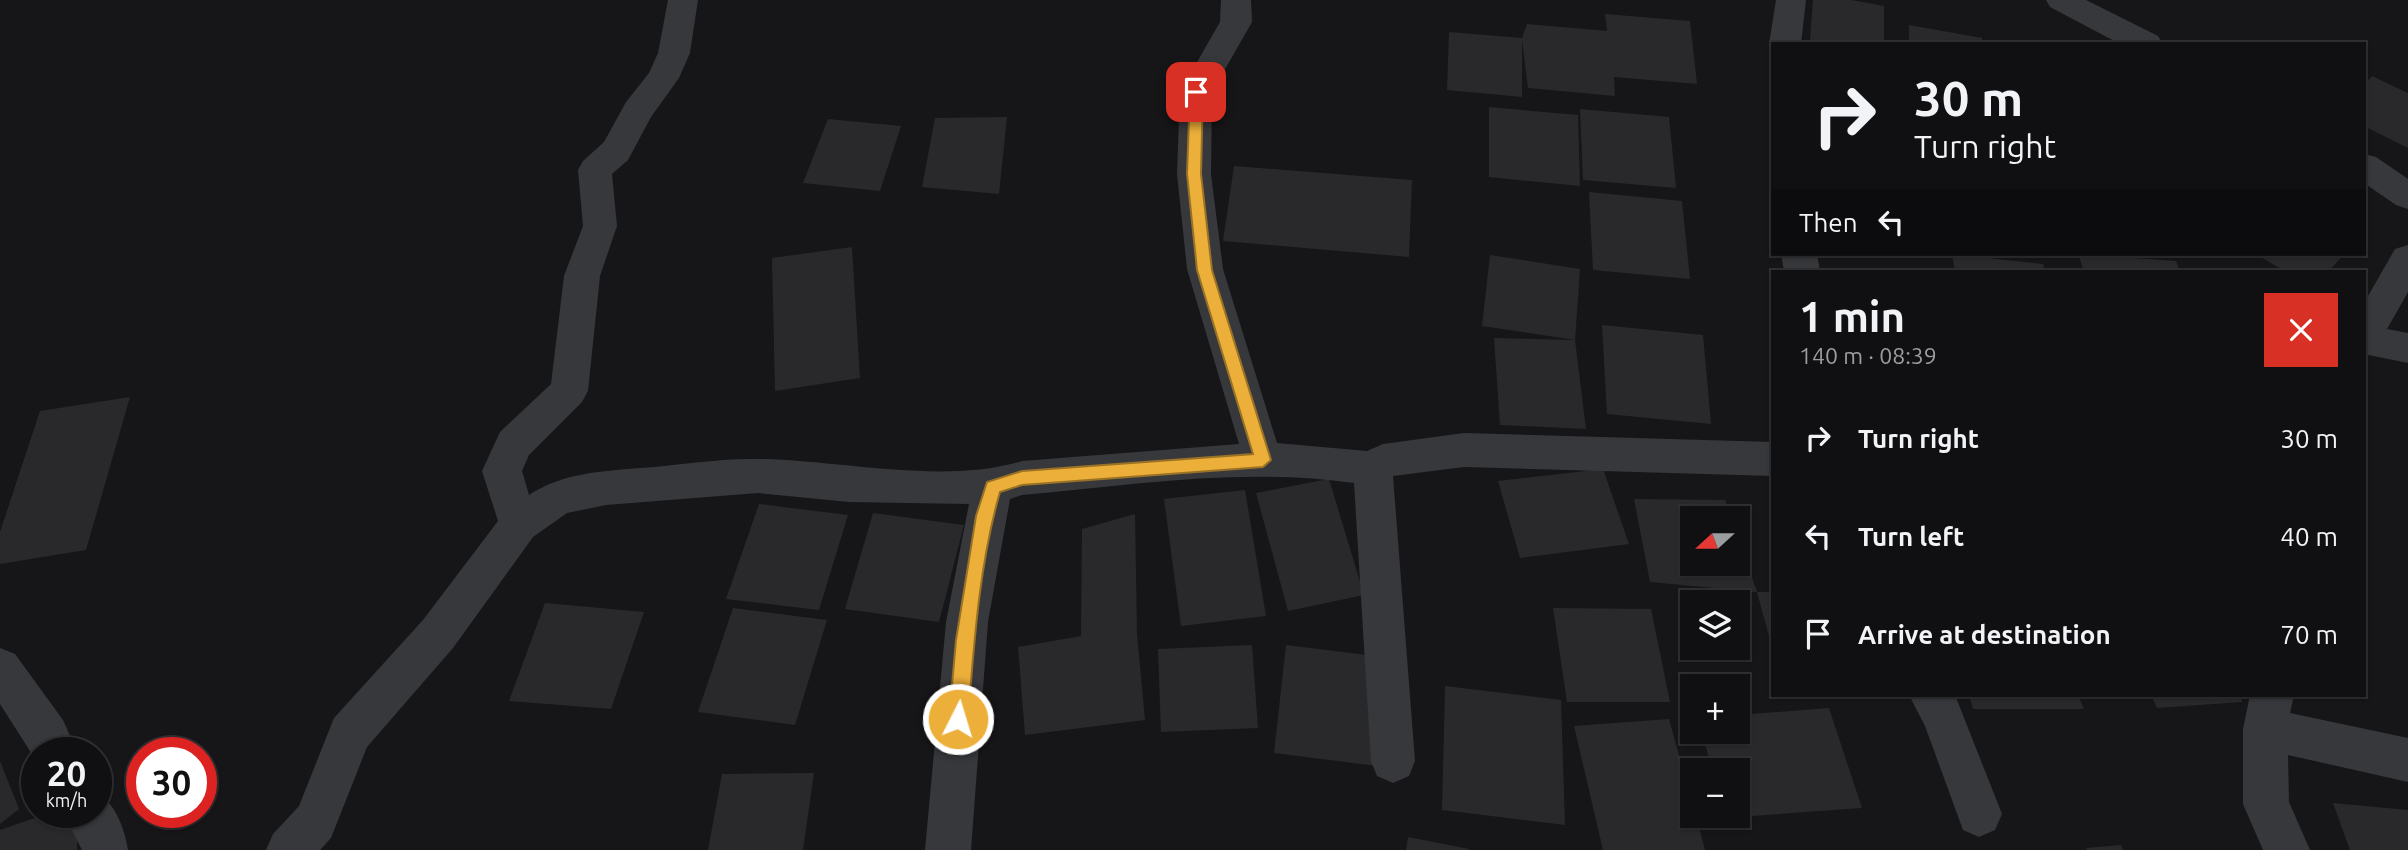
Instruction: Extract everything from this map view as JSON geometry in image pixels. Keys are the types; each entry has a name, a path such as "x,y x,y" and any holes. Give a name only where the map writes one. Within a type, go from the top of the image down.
{"street":[{"path":"519,524 502,471 514,444 569,391 582,275 600,226 595,170 616,151 638,110 663,78 674,53 683,0"},
{"path":"1236,0 1236,22 1196,92 1194,174 1205,270 1263,460"},
{"path":"1785,42 1791,0"},
{"path":"2061,0 2143,42"},
{"path":"2366,167 2408,196"},
{"path":"2366,334 2408,259"},
{"path":"2366,338 2408,348"},
{"path":"1393,761 1373,493 1374,469 1383,461 1464,450 1771,459"},
{"path":"289,850 315,822 350,733 438,634 519,524 558,497 606,488 758,476 849,485 993,487 1022,478 1263,460 1332,461 1374,469"},
{"path":"948,850 965,640 985,516 993,487"},
{"path":"0,668 48,737"},
{"path":"1932,697 1943,716 1979,814"},
{"path":"2287,850 2266,804 2269,712 2408,760"},
{"path":"98,828 103,835 104,850"}],"building":[{"path":"1813,0 1851,0 1884,6 1884,42 1810,40"},
{"path":"1605,14 1690,21 1697,84 1614,77 1615,96 1528,88 1522,40 1522,97 1447,90 1449,32 1522,38 1527,24 1607,31"},
{"path":"1909,25 1982,38 1982,42 1909,42"},
{"path":"2372,76 2408,93 2408,148 2366,127 2366,83"},
{"path":"1489,107 1578,115 1580,186 1489,177"},
{"path":"1580,109 1669,117 1676,188 1583,180"},
{"path":"1007,117 999,194 922,187 935,118"},
{"path":"828,119 901,126 880,191 803,183"},
{"path":"1234,166 1412,180 1409,257 1223,241"},
{"path":"1589,192 1682,201 1690,279 1593,270"},
{"path":"852,247 860,378 775,391 772,258"},
{"path":"1490,255 1580,269 1575,340 1482,326"},
{"path":"1952,256 2043,264 2045,270 1955,270"},
{"path":"2079,256 2176,261 2180,270 2084,270"},
{"path":"2259,256 2342,256 2330,270 2283,270"},
{"path":"1602,325 1703,335 1711,424 1607,414"},
{"path":"1494,338 1575,340 1586,429 1500,425"},
{"path":"130,397 86,550 0,564 0,532 40,411"},
{"path":"1603,469 1629,544 1520,558 1498,481"},
{"path":"1329,479 1364,595 1288,611 1256,493"},
{"path":"1245,490 1266,616 1181,626 1164,499"},
{"path":"1634,499 1725,500 1727,506 1680,506 1680,576 1750,576 1750,571 1757,592 1650,582"},
{"path":"759,504 848,515 819,610 726,599"},
{"path":"873,513 964,525 939,622 845,609"},
{"path":"1135,514 1137,634 1145,720 1025,735 1018,647 1081,636 1082,529"},
{"path":"1757,592 1771,592 1771,644"},
{"path":"545,603 644,612 611,709 509,701"},
{"path":"733,608 827,620 795,725 698,712"},
{"path":"1553,608 1651,609 1670,702 1567,702"},
{"path":"1252,645 1258,728 1161,732 1158,649"},
{"path":"1286,645 1383,657 1377,766 1274,753"},
{"path":"1445,686 1561,700 1565,825 1442,810"},
{"path":"1970,697 2079,697 2084,709 1973,709"},
{"path":"2152,697 2242,697 2242,702 2157,708"},
{"path":"1829,708 1862,808 1750,816 1750,758 1709,758 1705,744 1750,744 1750,714"},
{"path":"1669,719 1680,759 1680,828 1699,828 1705,850 1603,850 1574,726"},
{"path":"0,761 19,809 0,824"},
{"path":"814,773 803,850 708,850 722,774"},
{"path":"2333,803 2408,810 2408,850 2350,850"},
{"path":"21,823 21,828 78,828 77,850 0,850 0,830"},
{"path":"1408,837 1469,849 1406,850"},
{"path":"2121,845 2123,850 2086,848"}],"route":[{"path":"958,719 965,640 985,516 993,487 1022,478 1263,460 1205,270 1194,174 1196,92"}]}
